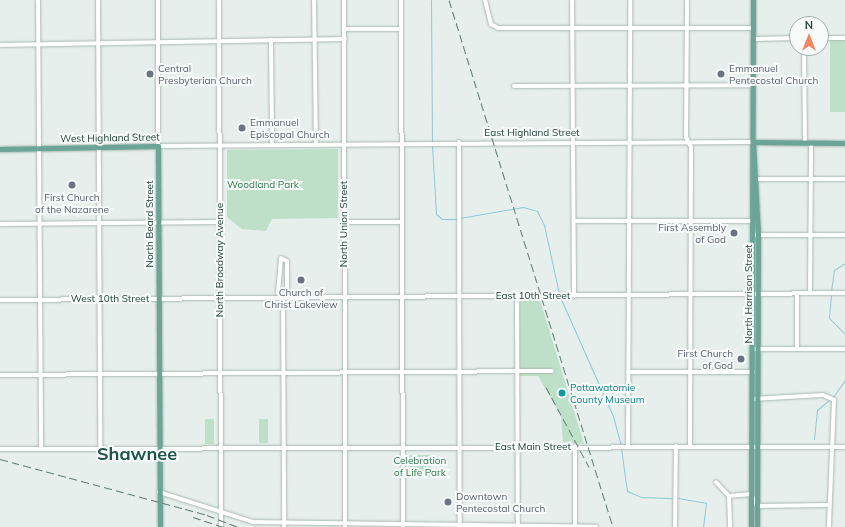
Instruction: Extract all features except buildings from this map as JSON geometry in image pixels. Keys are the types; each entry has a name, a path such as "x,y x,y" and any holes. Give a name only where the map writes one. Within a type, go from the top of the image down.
{"main road":[{"name":"North Harrison Street","path":"753,0 752,235 755,295"},
{"name":"North Harrison Street","path":"753,142 757,179 758,235 755,295 754,446"},
{"name":"East Highland Street","path":"753,142 845,143"},
{"name":"West Highland Street","path":"0,149 158,146"},
{"name":"North Beard Street","path":"158,146 160,527"},
{"path":"751,527 751,494 754,446"},
{"path":"754,446 757,527"}],"street":[{"path":"38,0 41,449"},
{"path":"98,0 100,449"},
{"name":"North Beard Street","path":"158,0 158,146"},
{"name":"North Broadway Avenue","path":"219,0 221,527"},
{"path":"314,0 316,143"},
{"name":"North Union Street","path":"344,0 343,222 345,525"},
{"path":"401,0 403,525"},
{"path":"485,0 494,28 753,28"},
{"path":"572,0 574,296"},
{"path":"627,446 630,0"},
{"path":"687,0 686,137 690,143 691,221 690,446"},
{"path":"345,29 401,29"},
{"path":"753,39 789,38"},
{"path":"829,38 845,38"},
{"path":"0,45 345,39"},
{"path":"271,40 272,144"},
{"path":"804,56 805,142"},
{"path":"514,86 572,84 753,85"},
{"path":"459,142 460,525"},
{"name":"East Highland Street","path":"219,145 459,142 753,142"},
{"path":"810,293 812,179 811,143"},
{"name":"West Highland Street","path":"158,146 219,145"},
{"path":"757,179 845,179"},
{"path":"574,221 628,222 752,220"},
{"path":"0,224 220,222"},
{"path":"343,222 402,222"},
{"path":"752,235 845,235"},
{"path":"283,298 278,293 281,258 287,261 287,293 283,298 284,525"},
{"path":"797,293 797,349"},
{"name":"East 10th Street","path":"220,299 460,296 691,296 845,293"},
{"path":"517,296 518,525"},
{"name":"West 10th Street","path":"0,300 220,299"},
{"path":"755,349 845,349"},
{"path":"0,375 552,371"},
{"path":"628,372 755,372"},
{"path":"755,399 823,395 834,400 829,527"},
{"path":"575,446 575,526"},
{"name":"East Main Street","path":"0,449 575,446 845,447"},
{"path":"675,527 676,446"},
{"path":"716,482 730,496 730,527"},
{"path":"159,492 221,510 242,520 284,525 518,525 596,527"},
{"path":"730,496 751,494 757,506 829,505"}],"green space":[{"path":"830,38 845,38 845,112 830,112"},
{"name":"Woodland Park","path":"338,149 338,218 272,219 266,231 242,229 227,217 227,150"},
{"path":"520,300 540,300 584,444 563,442 561,416 538,376 520,376"},
{"path":"205,419 214,419 214,444 205,444"},
{"path":"259,419 268,419 268,443 259,443"},
{"name":"Celebration of Life Park","path":"408,455 431,455 431,477 408,477"}],"waterway":[{"path":"431,0 432,143"},
{"path":"432,146 436,214 442,219 457,219"},
{"path":"460,218 523,207 537,211 544,225 559,294"},
{"path":"831,291 834,270 845,263"},
{"path":"831,295 829,318 845,334"},
{"path":"560,297 613,416 621,445"},
{"path":"833,397 845,380"},
{"path":"814,439 817,410 830,399"},
{"path":"621,448 627,491 641,497 675,498"},
{"path":"678,498 706,503 703,527"}],"railway":[{"path":"449,0 613,527"},
{"path":"546,387 589,467"},
{"path":"0,459 207,515 239,527"},
{"path":"193,517 224,527"}],"place":[{"name":"Central Presbyterian Church","path":"150,74"},
{"name":"Emmanuel Pentecostal Church","path":"721,74"},
{"name":"Emmanuel Episcopal Church","path":"242,128"},
{"name":"First Church of the Nazarene","path":"72,185"},
{"name":"First Assembly of God","path":"734,233"},
{"name":"Church of Christ Lakeview","path":"301,280"},
{"name":"First Church of God","path":"741,359"},
{"name":"Pottawatomie County Museum","path":"562,393"},
{"name":"Downtown Pentecostal Church","path":"448,502"}],"district":[{"name":"Shawnee","path":"137,454"}]}
